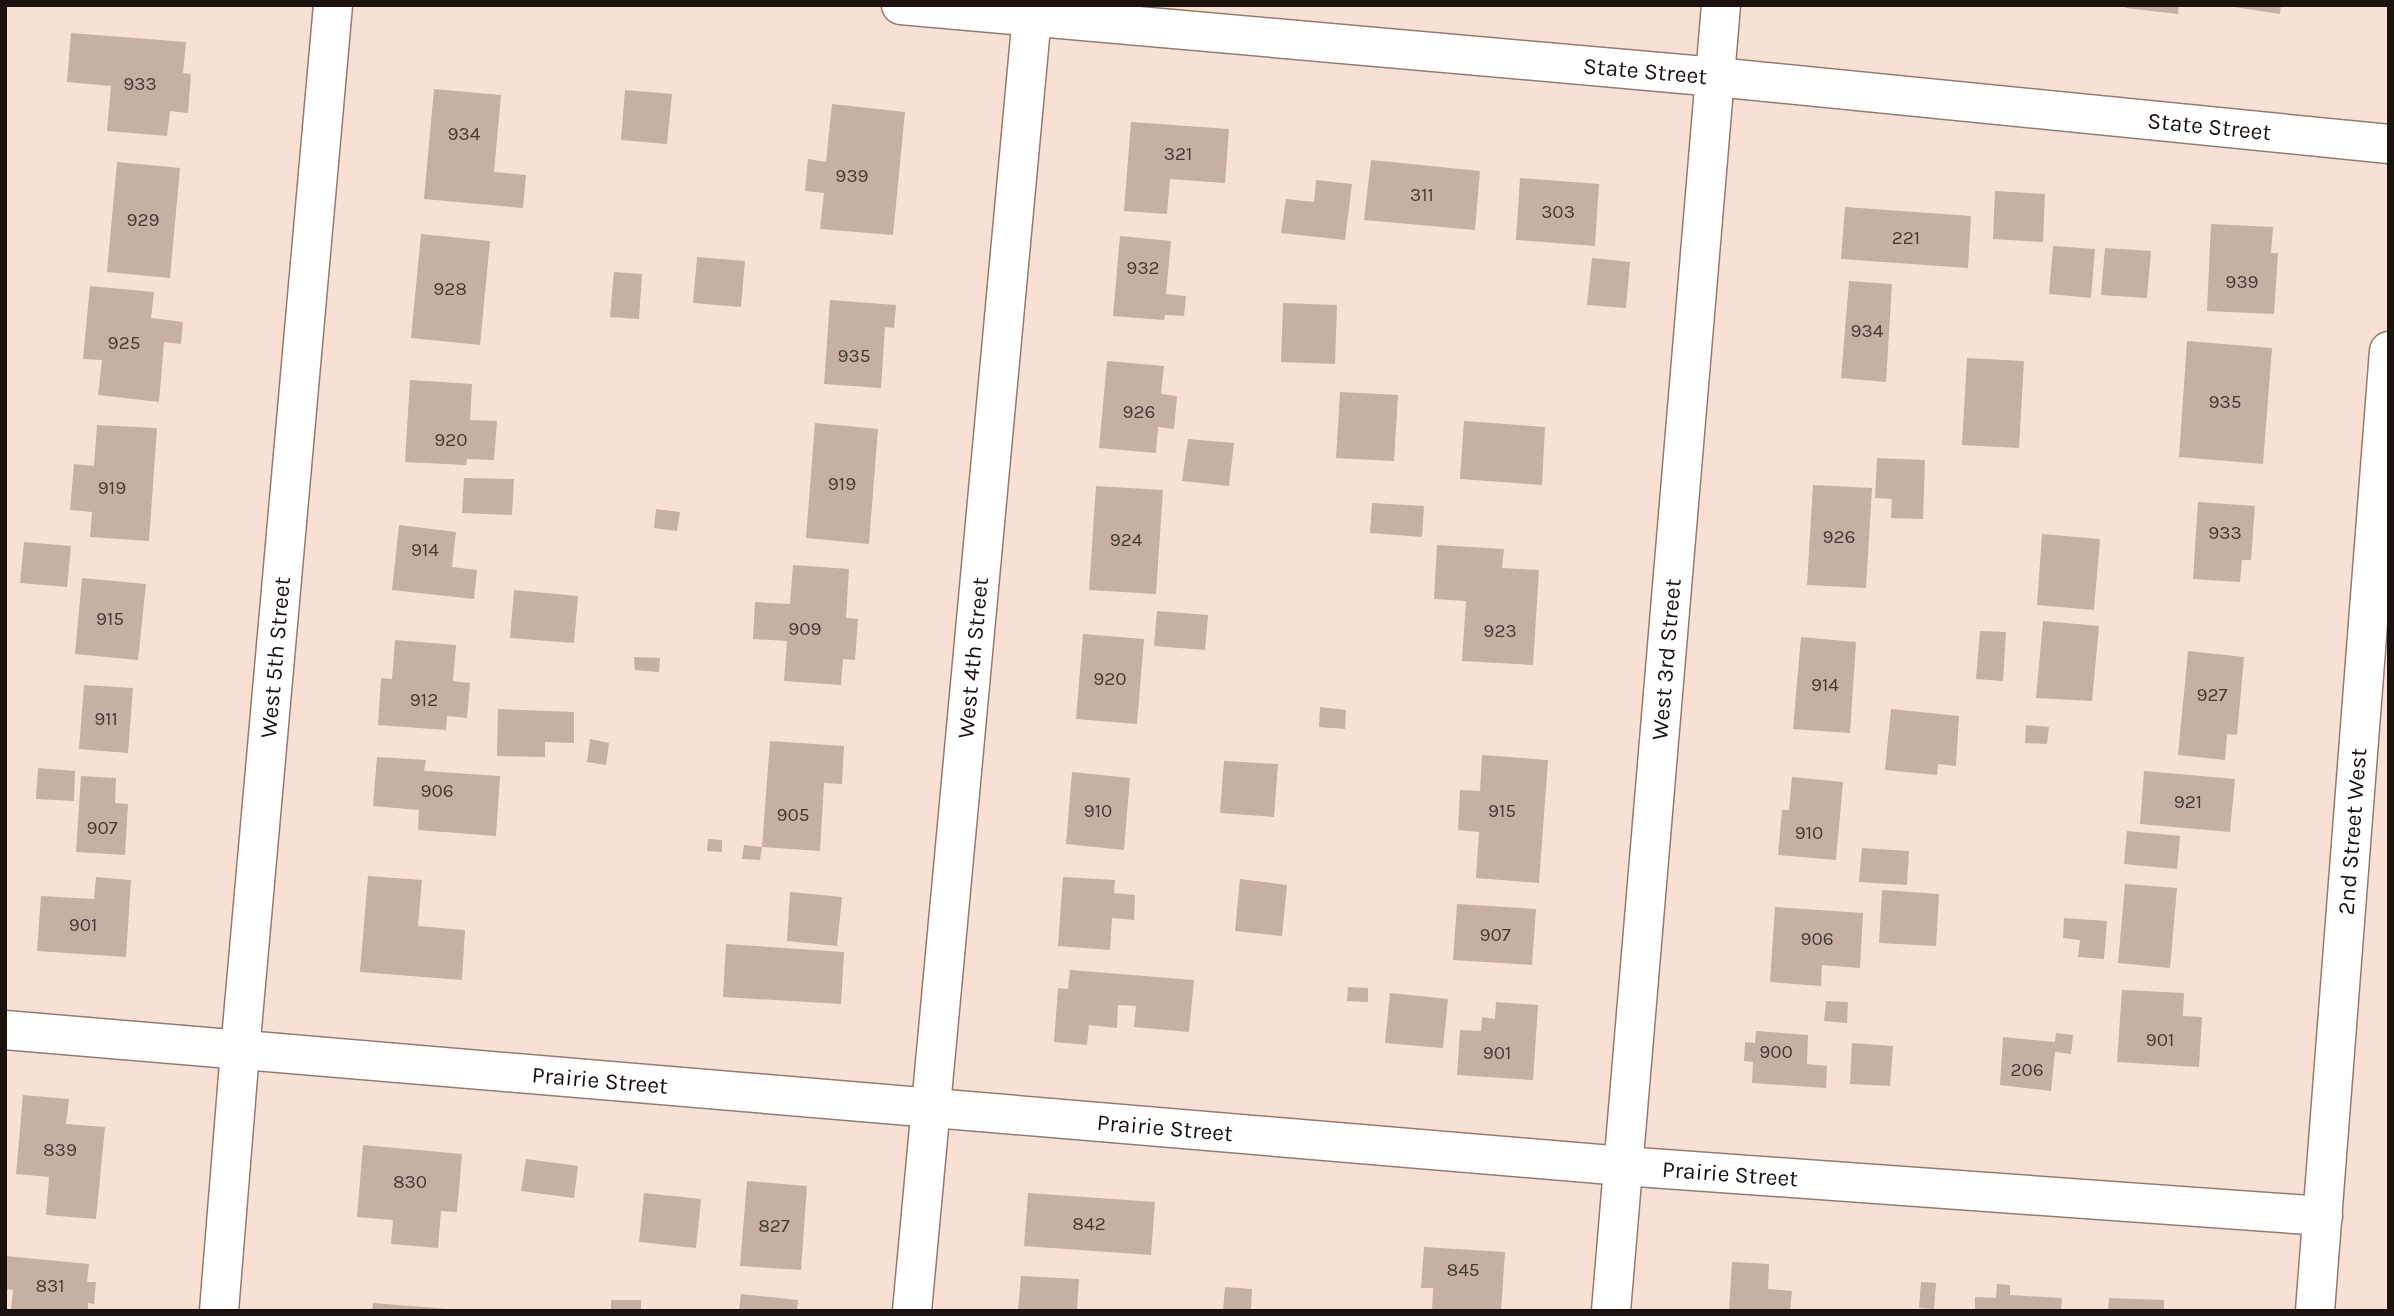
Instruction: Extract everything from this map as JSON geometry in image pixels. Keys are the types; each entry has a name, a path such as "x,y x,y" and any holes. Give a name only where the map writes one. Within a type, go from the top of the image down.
{"street":[{"name":"West 5th Street","path":"219,1311 333,5"},
{"name":"State Street","path":"901,5 1032,10 2389,144"},
{"name":"West 3rd Street","path":"1611,1311 1721,5"},
{"name":"West 4th Street","path":"912,1311 1032,10"},
{"name":"2nd Street West","path":"2315,1311 2389,351"},
{"name":"Prairie Street","path":"5,1030 1623,1166 2323,1216"}],"building":[{"path":"2125,5 2179,5 2178,14 2125,8"},
{"path":"2221,5 2281,5 2280,14"},
{"path":"71,33 186,42 183,73 191,74 188,113 170,111 167,136 107,131 111,86 67,82"},
{"path":"434,89 501,95 494,172 526,175 523,208 424,199"},
{"path":"625,90 672,94 667,144 621,140"},
{"path":"832,104 905,112 893,235 820,229 824,193 805,191 808,159 826,162"},
{"path":"1131,122 1229,129 1225,183 1170,179 1167,214 1124,211"},
{"path":"1371,160 1480,171 1475,230 1364,220"},
{"path":"117,162 180,168 170,278 107,272"},
{"path":"1520,178 1599,184 1595,246 1516,240"},
{"path":"1316,180 1352,184 1345,240 1281,233 1286,199 1314,202"},
{"path":"1995,191 2045,194 2043,242 1993,239"},
{"path":"1845,207 1971,216 1968,268 1841,259"},
{"path":"2211,224 2273,227 2271,253 2278,253 2274,314 2207,311"},
{"path":"421,234 490,241 480,345 411,338"},
{"path":"1120,236 1171,241 1166,294 1186,296 1184,316 1165,315 1164,320 1113,316"},
{"path":"2053,246 2095,249 2091,298 2049,294"},
{"path":"2105,248 2151,251 2147,298 2101,295"},
{"path":"697,257 745,261 741,307 693,303"},
{"path":"1592,258 1630,262 1626,308 1587,305"},
{"path":"614,272 642,274 639,319 610,317"},
{"path":"1849,281 1892,284 1886,382 1841,378"},
{"path":"90,286 154,292 151,318 183,322 181,344 164,342 159,402 98,395 102,360 83,359"},
{"path":"830,300 896,305 894,328 885,327 881,388 824,384"},
{"path":"1283,303 1337,305 1335,364 1281,362"},
{"path":"2187,341 2272,348 2263,464 2179,457"},
{"path":"1967,358 2024,361 2019,448 1962,445"},
{"path":"1107,361 1164,366 1161,394 1177,396 1174,429 1158,427 1156,453 1099,448"},
{"path":"410,380 472,384 470,420 497,421 494,460 467,459 466,465 405,462"},
{"path":"1340,392 1398,395 1394,461 1336,458"},
{"path":"1464,421 1545,427 1542,485 1460,479"},
{"path":"815,423 878,429 869,544 806,538"},
{"path":"97,425 157,428 149,541 90,537 92,512 70,510 74,464 94,466"},
{"path":"1188,439 1234,443 1229,486 1182,481"},
{"path":"1877,458 1925,460 1923,519 1891,518 1892,499 1875,498"},
{"path":"464,478 514,479 512,515 462,513"},
{"path":"1813,485 1872,488 1866,588 1807,585"},
{"path":"1096,486 1163,490 1156,594 1089,590"},
{"path":"2198,502 2255,506 2251,560 2242,560 2240,582 2193,579"},
{"path":"1372,503 1424,506 1422,537 1370,533"},
{"path":"656,509 680,512 677,531 654,528"},
{"path":"399,525 456,532 452,567 477,570 474,599 392,590"},
{"path":"2042,534 2100,539 2094,610 2037,605"},
{"path":"24,542 71,546 67,587 20,583"},
{"path":"1437,545 1504,549 1502,568 1539,570 1533,665 1462,661 1466,601 1434,599"},
{"path":"793,565 849,569 846,618 858,619 855,660 843,659 841,685 784,681 787,641 753,639 755,602 790,604"},
{"path":"82,578 146,584 138,660 75,654"},
{"path":"514,590 578,596 574,643 510,638"},
{"path":"1157,611 1208,615 1205,650 1154,646"},
{"path":"2043,621 2099,626 2092,701 2036,698"},
{"path":"1980,631 2006,632 2003,681 1976,679"},
{"path":"1083,634 1144,639 1137,724 1076,719"},
{"path":"1801,637 1856,642 1850,733 1793,729"},
{"path":"395,640 456,645 453,681 470,683 467,718 447,716 446,730 378,725 381,678 392,679"},
{"path":"2188,651 2244,657 2237,735 2227,734 2225,760 2178,755"},
{"path":"634,657 660,658 659,672 635,670"},
{"path":"84,685 133,688 128,753 79,749"},
{"path":"1320,707 1346,710 1345,729 1319,727"},
{"path":"498,709 574,712 574,743 545,742 545,757 497,756"},
{"path":"1891,709 1959,716 1956,766 1938,764 1937,775 1885,770"},
{"path":"2026,725 2049,727 2047,744 2025,743"},
{"path":"590,739 609,743 606,765 587,762"},
{"path":"770,741 844,746 842,784 824,783 820,851 762,847"},
{"path":"1482,755 1548,760 1539,883 1476,878 1479,832 1458,830 1460,790 1480,791"},
{"path":"377,757 426,760 424,771 500,776 496,836 418,830 419,810 373,806"},
{"path":"1224,761 1278,764 1274,817 1220,813"},
{"path":"38,768 75,771 74,801 36,799"},
{"path":"2144,771 2235,779 2230,832 2140,824"},
{"path":"1072,772 1130,778 1124,850 1066,844"},
{"path":"81,776 116,778 115,803 128,804 125,855 76,852"},
{"path":"1792,777 1843,782 1836,860 1778,855 1782,810 1789,810"},
{"path":"2127,831 2180,836 2177,869 2124,864"},
{"path":"708,839 722,840 722,852 707,851"},
{"path":"744,845 762,847 760,860 742,859"},
{"path":"1862,848 1909,851 1907,885 1859,882"},
{"path":"368,876 422,880 418,926 465,930 462,980 360,972"},
{"path":"96,877 131,880 126,957 37,951 41,896 94,899"},
{"path":"1063,877 1115,880 1114,893 1135,895 1134,920 1112,918 1110,950 1058,946"},
{"path":"1240,879 1287,885 1282,936 1235,931"},
{"path":"2125,884 2177,888 2170,968 2118,963"},
{"path":"1882,890 1939,894 1936,946 1879,943"},
{"path":"790,892 842,897 837,946 787,941"},
{"path":"1457,904 1536,909 1532,965 1453,960"},
{"path":"1775,907 1863,913 1860,968 1822,965 1821,986 1770,982"},
{"path":"2064,918 2107,921 2104,959 2078,957 2080,940 2063,938"},
{"path":"726,944 844,952 841,1004 723,997"},
{"path":"1070,970 1194,980 1189,1032 1134,1027 1136,1006 1118,1005 1117,1028 1089,1025 1087,1045 1054,1042 1058,988 1068,989"},
{"path":"1348,987 1368,988 1368,1002 1347,1001"},
{"path":"2122,990 2184,993 2183,1016 2202,1017 2199,1067 2117,1062"},
{"path":"1390,993 1448,999 1443,1048 1385,1043"},
{"path":"1826,1001 1848,1002 1847,1023 1824,1021"},
{"path":"1496,1002 1538,1005 1533,1080 1457,1075 1460,1030 1481,1031 1482,1017 1495,1019"},
{"path":"1756,1031 1808,1035 1807,1064 1827,1066 1826,1088 1752,1083 1753,1062 1744,1061 1745,1042 1755,1043"},
{"path":"2056,1033 2073,1035 2071,1054 2055,1052 2051,1091 2000,1085 2003,1037 2055,1042"},
{"path":"1852,1043 1893,1046 1890,1086 1850,1084"},
{"path":"23,1095 69,1099 66,1124 105,1127 96,1219 46,1215 49,1177 16,1174"},
{"path":"363,1145 462,1154 457,1212 441,1211 438,1248 391,1244 393,1220 357,1217"},
{"path":"526,1159 578,1166 574,1198 521,1191"},
{"path":"747,1181 807,1186 801,1270 740,1266"},
{"path":"644,1193 701,1199 696,1248 639,1242"},
{"path":"1028,1193 1155,1202 1151,1255 1024,1246"},
{"path":"1424,1247 1505,1252 1501,1311 1432,1311 1433,1288 1421,1288"},
{"path":"5,1256 89,1264 87,1282 96,1282 94,1304 88,1303 88,1311 11,1310 13,1290 5,1289"},
{"path":"1732,1262 1769,1264 1768,1289 1792,1291 1790,1311 1729,1311"},
{"path":"1021,1276 1079,1279 1077,1311 1018,1311"},
{"path":"1921,1282 1936,1283 1934,1309 1919,1308"},
{"path":"1997,1284 2010,1285 2010,1295 2062,1298 2061,1311 1975,1311 1975,1297 1996,1298"},
{"path":"1225,1287 1252,1289 1251,1311 1223,1311"},
{"path":"741,1294 798,1300 797,1311 739,1311"},
{"path":"2109,1298 2164,1300 2164,1311 2108,1311"},
{"path":"611,1300 641,1300 641,1311 611,1311"},
{"path":"373,1303 449,1309 449,1311 372,1311"}]}
